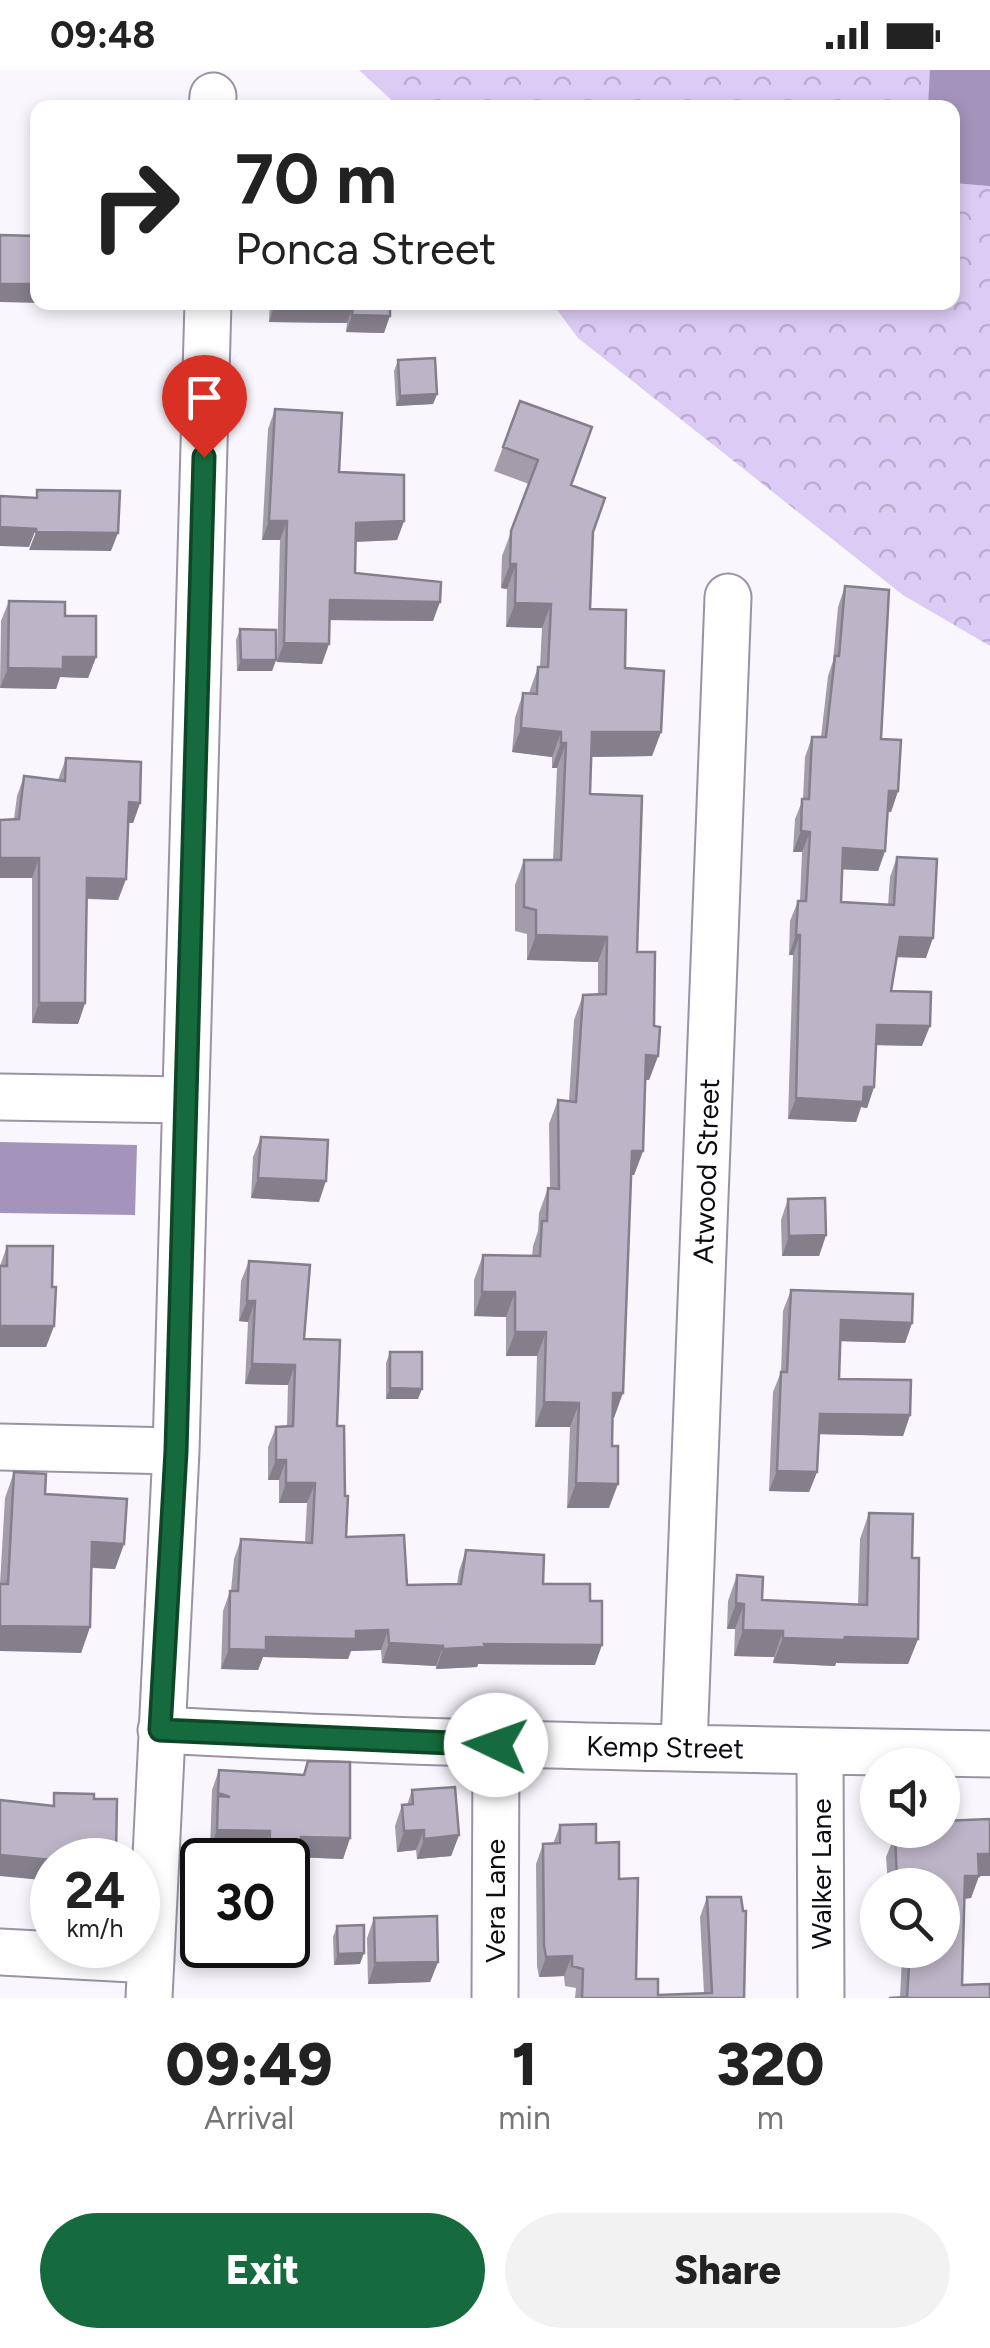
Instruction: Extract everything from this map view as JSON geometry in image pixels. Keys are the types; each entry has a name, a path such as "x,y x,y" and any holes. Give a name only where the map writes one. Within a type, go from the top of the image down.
{"street":[{"path":"0,1952 150,1979 176,1451 208,310"},
{"name":"Atwood Street","path":"684,1746 728,597"},
{"path":"0,1096 185,1100"},
{"path":"0,1447 176,1451"},
{"name":"Kemp Street","path":"160,1730 496,1745 990,1754"},
{"name":"Vera Lane","path":"494,1998 496,1745"},
{"name":"Walker Lane","path":"820,1751 821,1998"}],"green space":[{"path":"359,70 990,70 990,646 903,595 578,338 557,310 960,310 960,100 391,100"}],"shaded area":[{"path":"930,70 990,70 990,186 960,184 960,100 928,100"},
{"path":"0,1142 137,1145 135,1215 0,1213"}],"building":[{"path":"0,235 30,236 30,284 0,284"},
{"path":"353,310 390,310 390,316 352,315"},
{"path":"435,358 437,394 400,396 398,360"},
{"path":"520,401 592,427 571,485 605,498 593,532 590,609 626,610 625,668 664,671 661,732 592,732 590,794 642,796 637,952 655,952 654,1026 660,1027 658,1056 646,1055 643,1151 632,1151 623,1393 613,1393 612,1446 618,1446 618,1484 576,1483 579,1403 544,1402 546,1332 515,1332 515,1292 482,1292 483,1255 540,1256 548,1188 559,1189 558,1100 576,1102 583,995 606,994 607,937 536,935 536,910 524,907 524,860 561,860 566,743 561,743 561,732 521,728 523,693 537,694 538,667 548,667 551,604 515,603 516,564 510,564 511,531 538,460 503,447"},
{"path":"275,409 342,413 339,472 404,475 404,521 356,523 355,573 441,582 440,602 330,600 329,644 284,643 287,521 269,521"},
{"path":"37,490 120,491 118,533 36,532 0,527 0,496 37,498"},
{"path":"845,586 889,590 881,739 901,740 898,791 889,791 885,851 843,848 841,902 894,905 897,857 937,859 933,938 900,937 891,991 931,992 930,1026 877,1025 874,1087 864,1087 863,1102 796,1098 800,935 796,935 798,901 806,901 810,832 801,831 802,799 809,799 812,737 826,737"},
{"path":"9,601 65,602 65,616 96,616 96,657 63,657 63,669 8,668"},
{"path":"240,629 276,630 276,660 241,660"},
{"path":"66,758 141,762 140,803 129,802 126,879 87,878 85,1003 39,1003 39,858 0,858 0,820 19,819 24,776 65,781"},
{"path":"261,1137 328,1140 326,1181 258,1178"},
{"path":"825,1198 826,1235 789,1236 788,1199"},
{"path":"7,1246 53,1246 54,1326 0,1326 0,1266 7,1266"},
{"path":"249,1261 310,1265 304,1339 340,1340 337,1426 344,1426 346,1537 404,1535 407,1585 461,1584 466,1550 544,1555 543,1584 590,1584 590,1601 602,1601 602,1645 484,1644 485,1647 443,1649 389,1643 388,1630 356,1631 356,1639 266,1637 266,1650 229,1649 230,1591 238,1591 241,1539 312,1543 315,1483 286,1483 286,1460 276,1460 276,1427 293,1426 295,1365 252,1364 255,1301 247,1301"},
{"path":"791,1290 913,1294 912,1323 841,1320 839,1379 911,1380 910,1415 820,1414 817,1472 777,1471 781,1372 787,1372"},
{"path":"390,1352 422,1352 422,1389 390,1388"},
{"path":"14,1472 46,1474 45,1494 127,1499 124,1544 92,1542 90,1627 0,1626 0,1584 8,1584"},
{"path":"869,1513 913,1514 912,1558 919,1558 918,1639 783,1638 783,1631 743,1630 744,1604 736,1603 737,1575 763,1577 762,1600 867,1605"},
{"path":"308,1761 350,1762 350,1838 270,1838 270,1831 217,1830 218,1796 230,1797 218,1793 219,1770 304,1775"},
{"path":"455,1787 459,1835 424,1839 424,1830 404,1831 402,1805 413,1804 412,1790"},
{"path":"54,1793 117,1799 116,1838 30,1838 30,1858 0,1855 0,1800 54,1806"},
{"path":"990,1819 990,1854 978,1854 979,1876 965,1876 962,1985 990,1984 990,1998 889,1998 907,1997 909,1968 960,1968 960,1868 896,1868 896,1848 960,1848 960,1820"},
{"path":"596,1824 596,1843 619,1842 619,1879 638,1878 636,1979 658,1979 658,1995 712,1993 707,1897 741,1897 746,1911 744,1998 582,1998 583,1969 572,1966 572,1956 546,1957 543,1844 560,1843 560,1825"},
{"path":"437,1916 438,1962 375,1963 374,1918"},
{"path":"364,1925 364,1953 338,1954 337,1926"}],"route":[{"path":"204,457 176,1451 160,1730 496,1745"}]}
